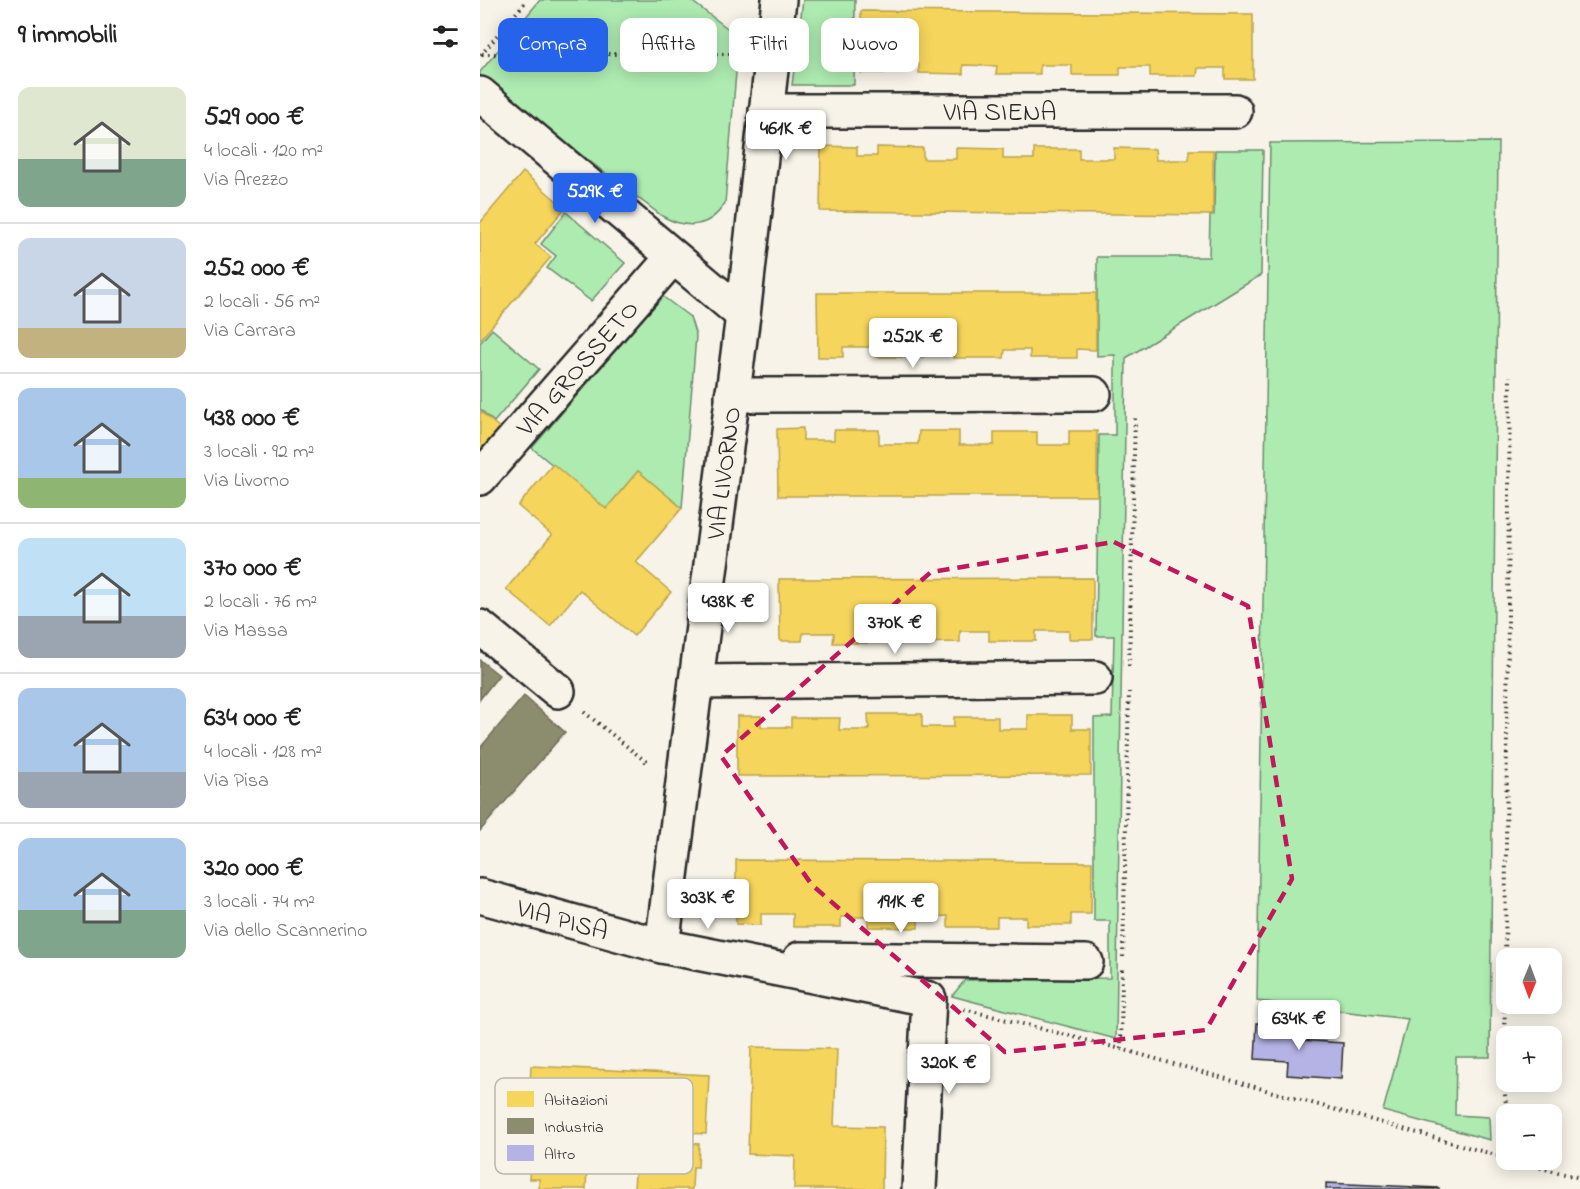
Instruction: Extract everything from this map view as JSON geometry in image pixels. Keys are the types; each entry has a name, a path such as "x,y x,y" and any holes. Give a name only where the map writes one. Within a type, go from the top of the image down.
{"street":[{"name":"VIA LIVORNO","path":"777,18 779,0"},
{"name":"VIA LIVORNO","path":"662,946 743,315 770,72"},
{"path":"480,94 743,315"},
{"name":"VIA SIENA","path":"766,111 1235,111"},
{"name":"VIA GROSSETO","path":"480,478 673,257"},
{"path":"732,395 1094,394"},
{"path":"480,627 558,691"},
{"path":"696,682 1095,678"},
{"name":"VIA PISA","path":"480,896 662,946 928,999"},
{"name":"VIA PISA","path":"716,958 1086,962"},
{"path":"919,1189 928,999"}],"path":[{"path":"481,55 527,0"},
{"path":"481,55 729,55"},
{"path":"1505,1104 1510,376"},
{"path":"1129,678 1135,415"},
{"path":"1121,1049 1129,690"},
{"path":"558,691 682,790"},
{"path":"928,999 1121,1049 1295,1101 1496,1155"},
{"path":"1552,1170 1580,1178"}],"highlighted area":[{"path":"1114,542 1248,606 1292,879 1206,1030 1005,1052 812,885 721,756 931,572"}],"green space":[{"path":"540,0 690,0 714,18 620,18 620,72 717,72 717,20 729,29 729,72 736,72 725,203 712,218 689,225 662,216 480,78 480,72 498,50 498,72 608,72 608,18 525,18"},
{"path":"803,0 855,0 855,18 821,18 821,72 854,72 854,85 792,85 794,72 809,72 809,18 801,18"},
{"path":"1498,142 1490,1057 1456,1057 1455,1115 1489,1117 1490,1140 1383,1111 1408,1019 1257,1001 1270,143"},
{"path":"1215,150 1263,150 1261,275 1126,358 1116,1039 952,996 965,980 1110,978 1110,921 1094,921 1094,718 1112,717 1114,636 1096,636 1099,435 1115,435 1115,355 1097,356 1097,257 1209,257 1210,216 1214,215"},
{"path":"566,212 625,263 591,301 547,268 556,256 541,244"},
{"path":"662,296 690,317 696,336 682,508 638,471 606,509 532,448"},
{"path":"492,329 539,369 494,422 480,409 480,343"}],"building: Abitazioni":[{"path":"861,11 1253,14 1253,79 1225,79 1225,68 1198,68 1197,76 1150,76 1150,67 1120,67 1120,75 1072,75 1072,65 1040,65 1040,74 996,74 997,66 963,65 963,74 919,73 919,18 861,18"},
{"path":"861,72 885,72 885,73"},
{"path":"821,146 857,147 857,156 877,156 877,147 923,148 923,159 956,159 956,148 1003,149 1003,159 1034,159 1034,149 1079,149 1079,159 1114,159 1114,148 1155,149 1156,160 1189,160 1189,150 1213,150 1213,215 820,211"},
{"path":"523,172 565,208 535,244 551,257 480,340 480,223"},
{"path":"817,293 1096,293 1096,350 1077,349 1077,358 1030,358 1030,350 1005,350 1004,358 953,358 953,348 923,348 923,357 876,357 877,347 843,347 843,357 818,357"},
{"path":"480,411 501,429 480,454"},
{"path":"803,428 803,440 834,440 834,430 879,430 879,444 918,444 919,431 959,431 959,445 994,445 994,432 1037,432 1037,445 1069,445 1069,431 1097,431 1097,496 778,496 777,429"},
{"path":"553,464 606,509 638,471 682,508 636,562 671,592 634,636 580,590 550,626 506,589 552,535 518,506"},
{"path":"1093,578 1093,639 1069,639 1069,631 1036,631 1036,641 989,641 989,631 960,631 960,642 912,643 912,634 884,634 884,643 833,643 834,633 803,633 802,641 780,641 779,579"},
{"path":"868,714 922,714 922,727 954,727 954,717 998,717 998,729 1028,729 1028,715 1072,715 1072,729 1091,729 1091,775 737,776 737,716 761,716 761,727 791,727 791,718 840,718 839,730 869,730"},
{"path":"736,860 1092,862 1091,914 1071,914 1071,925 1026,925 1026,917 997,917 997,927 948,927 948,916 918,917 918,928 868,927 868,917 841,917 841,927 793,927 793,914 761,914 761,925 736,924"},
{"path":"751,1047 837,1049 834,1126 883,1127 882,1189 794,1189 795,1156 748,1154"},
{"path":"531,1066 709,1075 706,1134 693,1133 693,1078 530,1078"},
{"path":"693,1144 699,1144 698,1167 693,1167"},
{"path":"529,1174 587,1174 586,1189 539,1189 539,1179 529,1179"},
{"path":"635,1174 693,1174 692,1189 634,1189"}],"building: Industria":[{"path":"480,660 499,675 480,699"},
{"path":"524,696 565,732 480,831 480,748"}],"building: Altro":[{"path":"1257,1023 1302,1025 1301,1040 1343,1043 1341,1079 1287,1075 1288,1061 1255,1059"},
{"path":"1326,1183 1439,1188 1439,1189 1326,1189"}]}
